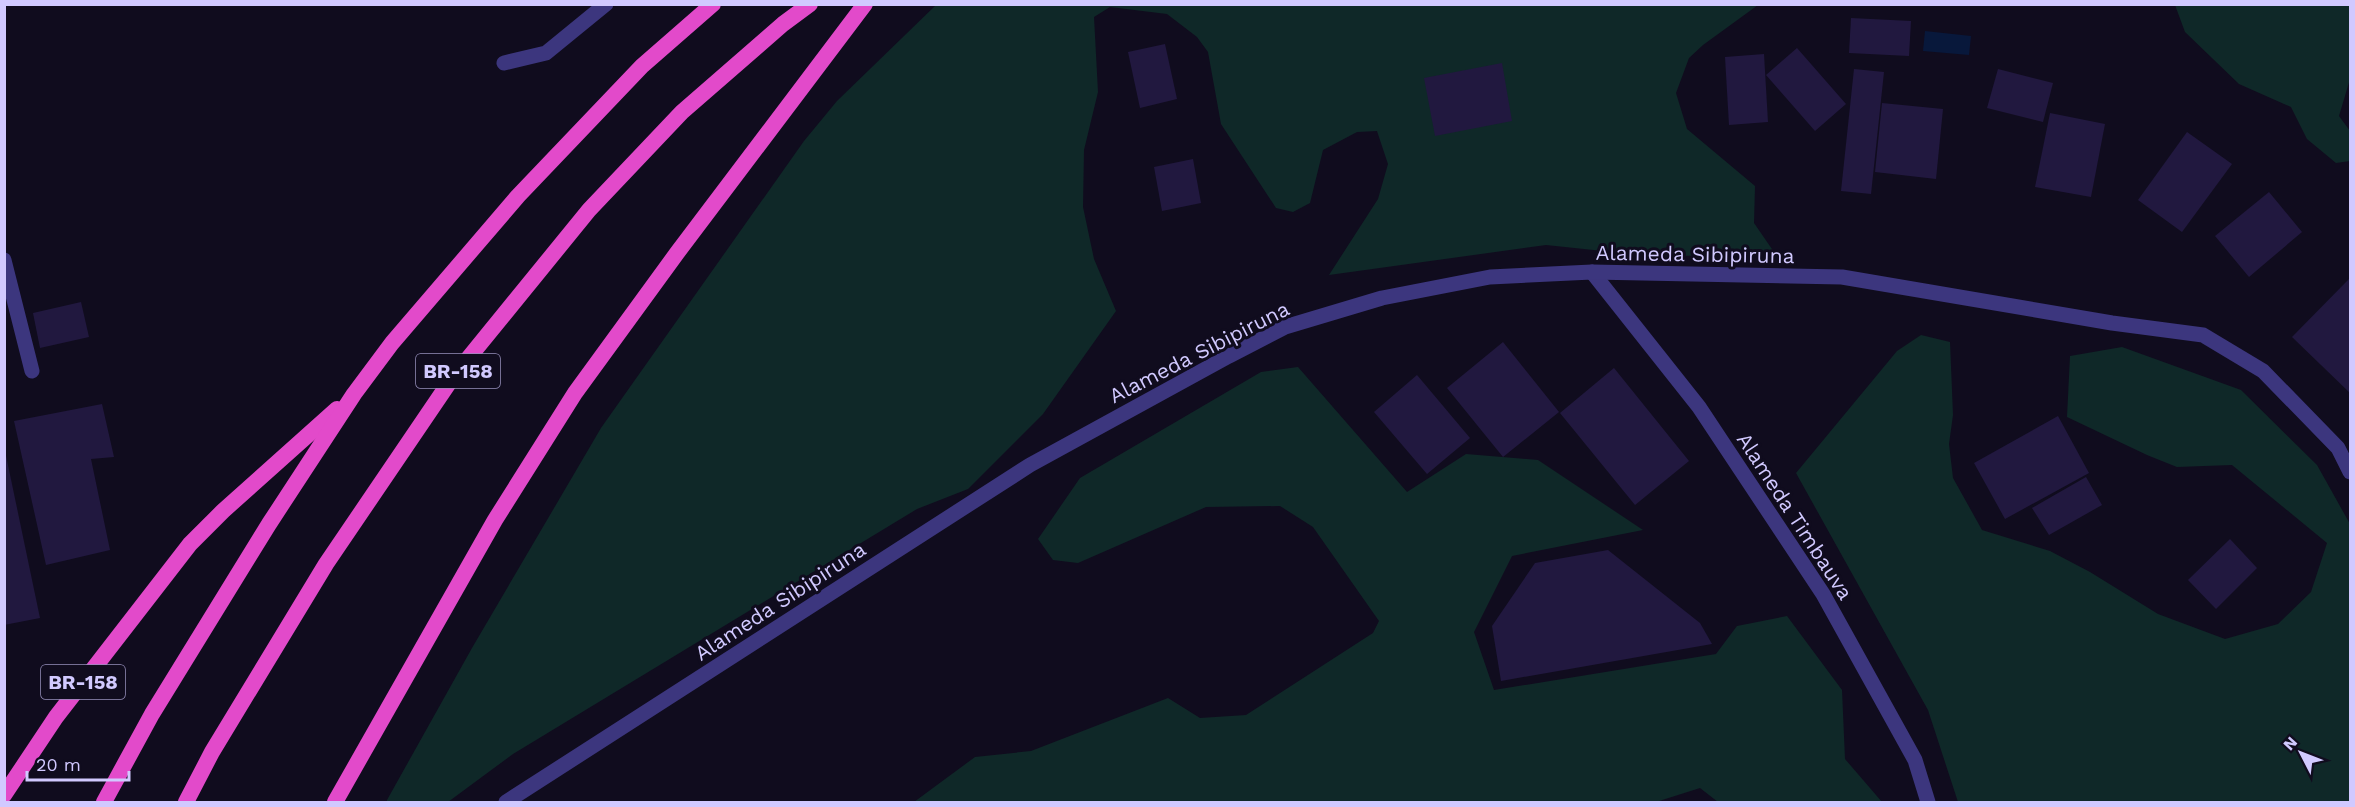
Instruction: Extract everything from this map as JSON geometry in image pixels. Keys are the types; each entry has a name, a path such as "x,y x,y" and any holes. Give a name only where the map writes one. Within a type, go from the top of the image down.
{"highway":[{"name":"BR-158","path":"105,802 152,714 269,524 354,394 392,343 518,196 642,66 713,4"},
{"name":"BR-158","path":"186,802 212,752 326,564 453,377 589,210 682,112 783,24 810,4"},
{"path":"340,799 495,520 575,393 676,253 865,4"},
{"name":"BR-158","path":"4,795 56,717 190,544 223,511 354,394"}],"street":[{"path":"504,63 546,53 606,4"},
{"path":"4,260 32,371"},
{"name":"Alameda Sibipiruna","path":"506,802 1030,465 1285,327 1382,298 1490,277 1592,272 1842,277 2091,320 2203,335 2263,371 2338,448 2350,472"},
{"name":"Alameda Timbauva","path":"1592,272 1699,407 1823,594 1915,760 1928,802"}],"green space":[{"path":"936,5 1758,5 1689,58 1676,93 1687,129 1755,186 1754,223 1774,252 1660,257 1546,245 1329,275 1378,199 1388,164 1377,131 1357,132 1323,150 1310,203 1293,212 1276,208 1221,124 1208,52 1197,37 1167,14 1110,7 1094,17 1098,92 1084,150 1083,207 1094,259 1116,311 1043,414 968,489 917,509 513,754 448,802 387,802 472,648 601,428 804,141 837,101"},
{"path":"2175,5 2350,5 2350,79 2339,116 2350,131 2350,161 2336,163 2307,139 2291,107 2239,84 2185,32"},
{"path":"1921,335 1950,342 1953,415 1949,444 1953,478 1982,530 2050,551 2090,572 2158,614 2225,639 2278,624 2311,592 2327,543 2232,465 2177,467 2067,417 2070,356 2122,347 2241,390 2317,465 2350,524 2350,802 1958,802 1928,710 1796,473 1897,351"},
{"path":"1298,367 1407,492 1466,454 1538,460 1643,530 1512,556 1474,632 1494,690 1716,654 1737,626 1787,616 1842,690 1845,759 1882,802 1718,802 1700,788 1656,802 914,802 975,757 1031,751 1168,698 1200,718 1246,715 1373,633 1379,621 1313,527 1280,506 1206,507 1078,563 1053,560 1038,539 1080,478 1261,372"}],"water":[{"path":"1925,31 1971,36 1969,55 1923,51"}],"building":[{"path":"1851,18 1911,21 1909,56 1849,53"},
{"path":"1165,44 1177,99 1140,108 1128,52"},
{"path":"1797,48 1846,104 1815,131 1766,75"},
{"path":"1764,54 1768,122 1729,125 1725,57"},
{"path":"1502,63 1512,121 1435,136 1424,78"},
{"path":"1854,69 1884,72 1871,194 1841,191"},
{"path":"1998,69 2053,83 2043,122 1987,108"},
{"path":"1882,103 1943,109 1936,179 1875,172"},
{"path":"2050,113 2105,124 2091,197 2035,187"},
{"path":"2187,132 2232,164 2182,232 2138,200"},
{"path":"1193,159 1201,203 1162,211 1154,167"},
{"path":"2269,192 2302,232 2249,277 2215,236"},
{"path":"2350,280 2350,393 2292,337"},
{"path":"81,302 89,337 40,348 33,313"},
{"path":"1503,342 1559,412 1503,457 1447,388"},
{"path":"1614,368 1689,461 1635,505 1560,413"},
{"path":"1417,375 1470,438 1427,474 1374,412"},
{"path":"102,404 114,457 91,459 110,550 46,565 14,421"},
{"path":"2058,416 2089,473 2005,519 1974,463"},
{"path":"4,446 40,618 4,625"},
{"path":"2086,477 2102,505 2049,535 2032,508"},
{"path":"2230,539 2257,568 2216,609 2188,580"},
{"path":"1608,550 1700,623 1712,644 1501,681 1492,626 1535,563"}]}
